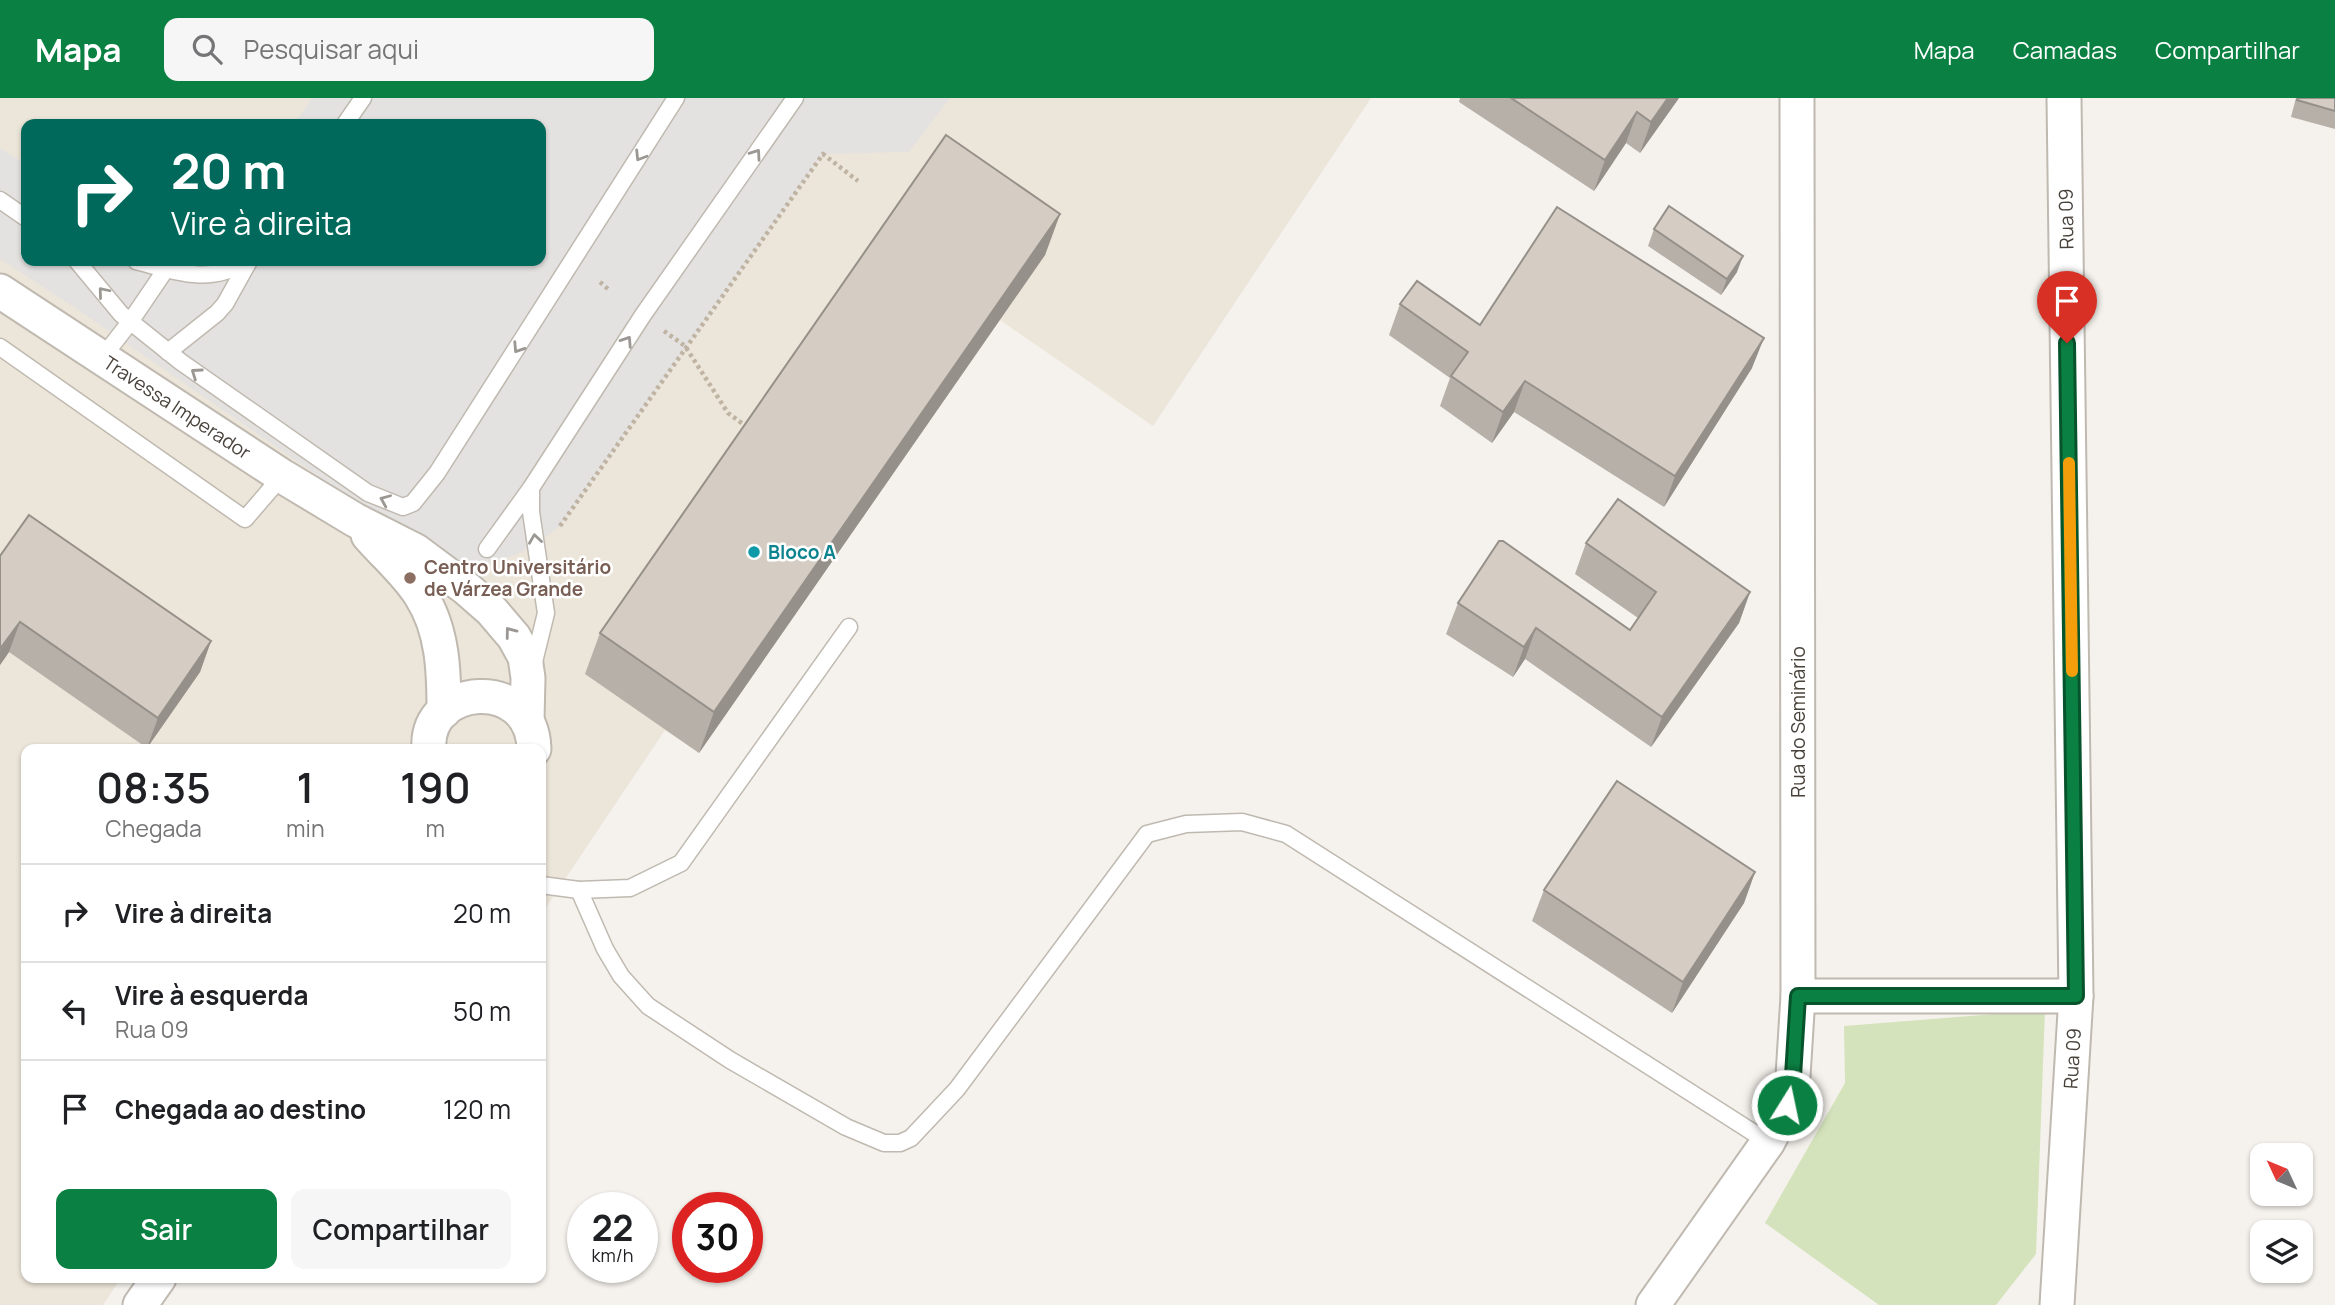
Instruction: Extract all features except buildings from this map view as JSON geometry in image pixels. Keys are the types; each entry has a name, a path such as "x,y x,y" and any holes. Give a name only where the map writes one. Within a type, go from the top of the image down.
{"street":[{"name":"Rua do Seminário","path":"1653,1305 1768,1142 1787,1105 1793,1076 1798,996 1797,98"},
{"name":"Rua 09","path":"2055,1301 2076,996 2064,98"},
{"name":"Travessa Imperador","path":"0,290 282,476 355,520 416,551 491,610 514,636 525,657 531,735"},
{"name":"Travessa Imperador","path":"355,520 422,596 431,615 443,663 444,711"},
{"path":"430,744 433,725 444,711 460,700 478,695 497,697 514,705 531,735"},
{"path":"1798,996 2076,996"},
{"path":"140,1305 155,1283"}],"lane":[{"path":"348,119 363,98"},
{"path":"81,266 130,322 168,352 368,493 403,507 413,503 437,473 676,98"},
{"path":"486,549 531,488 643,315 795,98"},
{"path":"0,200 21,215"},
{"path":"155,266 186,274 209,276 232,271 240,266"},
{"path":"168,352 217,313 225,304 245,266"},
{"path":"102,358 166,269"},
{"path":"0,347 245,519 282,476"},
{"path":"528,678 546,613 531,512 531,488"},
{"path":"546,886 579,890 630,888 681,863 849,627"},
{"path":"579,890 605,949 621,976 648,1006 730,1060 846,1127 884,1143 900,1143 911,1138 957,1089 1147,834 1186,824 1242,822 1286,834 1768,1142"}],"path":[{"path":"562,540 560,526 823,154 858,181"},
{"path":"600,282 608,289"},
{"path":"664,331 685,346 728,414 754,431"}],"shaded area":[{"name":"Centro Universitário de Várzea Grande","path":"0,98 1371,98 1153,426 1000,320 699,753 665,730 546,908 546,744 21,744 21,1283 118,1283 103,1305 0,1305"},
{"path":"312,98 950,98 909,152 823,154 560,526 518,554 493,562 460,561 321,478 0,259 0,148 21,161 21,266 546,266 546,119 297,119"}],"green space":[{"path":"2045,1010 2036,1254 1996,1305 1879,1305 1765,1223 1845,1083 1844,1026"}],"slow traffic":[{"path":"2069,463 2072,671"}],"place":[{"name":"Bloco A","path":"754,552"},
{"name":"Centro Universitário de Várzea Grande","path":"410,578"}],"route":[{"path":"1787,1105 1793,1076 1798,996 2076,996 2067,343"}]}
